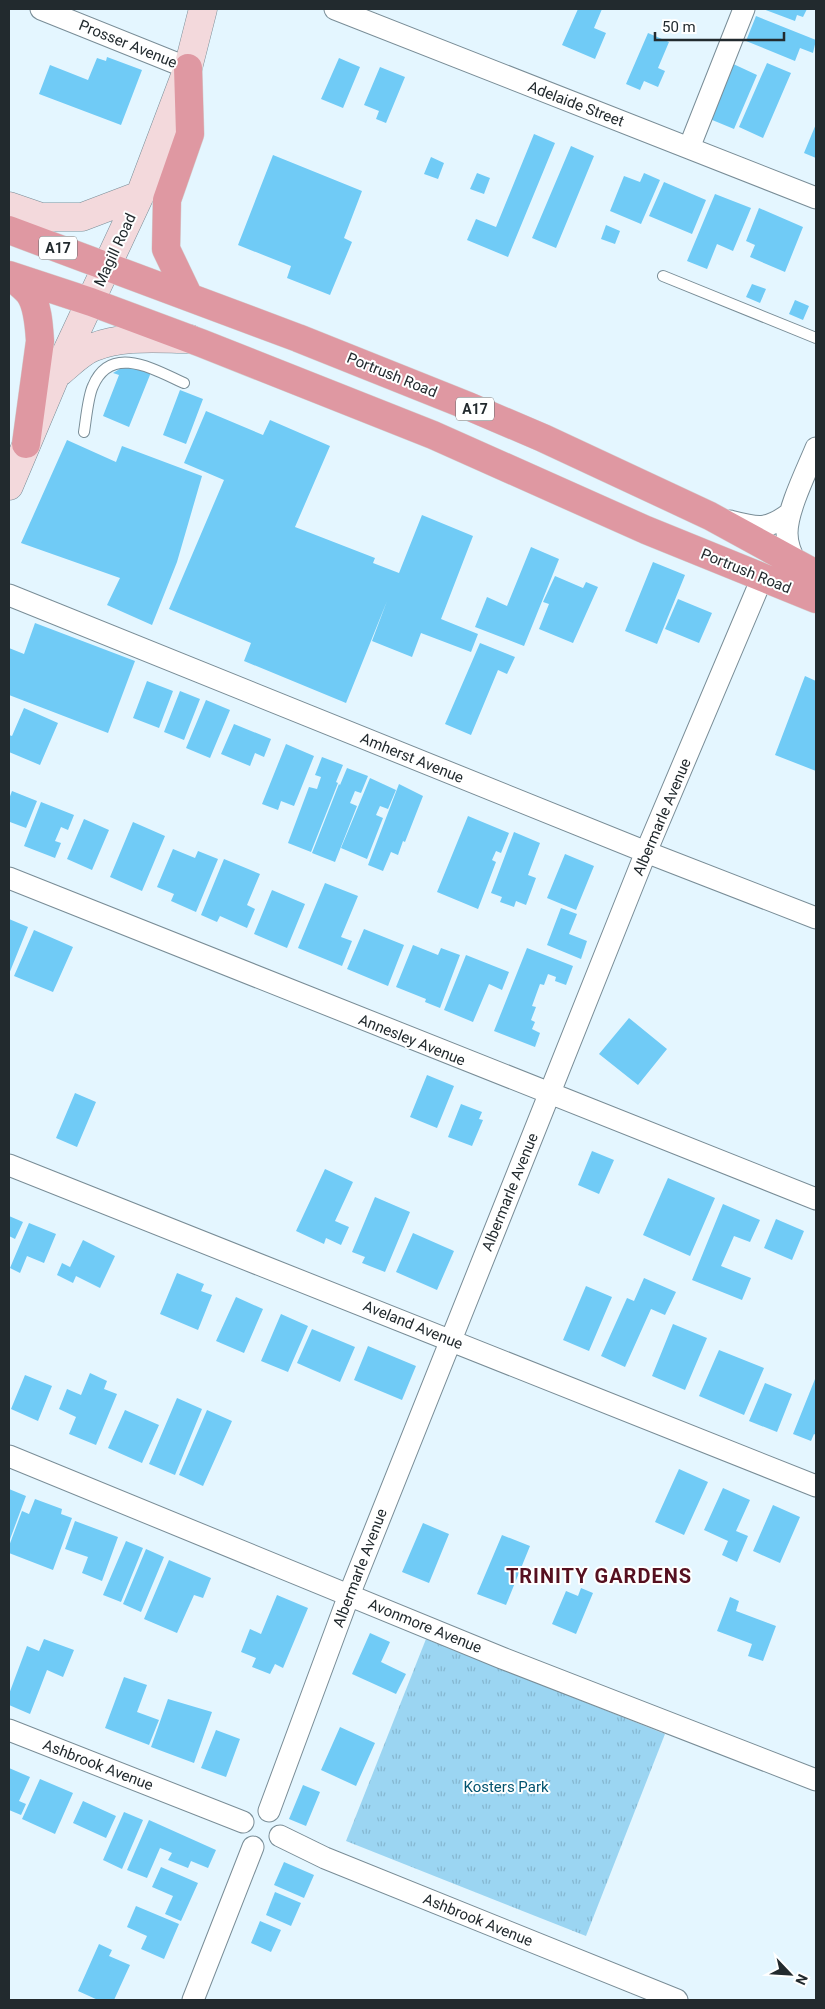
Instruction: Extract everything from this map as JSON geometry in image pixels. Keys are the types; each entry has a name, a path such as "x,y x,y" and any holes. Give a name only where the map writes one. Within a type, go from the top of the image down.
{"highway":[{"path":"188,68 190,134 168,200 166,249 189,297"},
{"name":"Portrush Road","path":"9,230 189,297 463,404 543,438 710,516 810,571"},
{"path":"9,275 29,294 35,308 39,328 40,341 26,444"},
{"name":"Portrush Road","path":"9,275 91,302 190,339 433,435 646,530 816,599"},
{"path":"647,487 747,557 756,566 762,578 773,573 810,571"}],"main road":[{"name":"Magill Road","path":"9,486 55,377 140,195 188,68 203,9"},
{"path":"9,206 41,217 82,217 140,195"},
{"path":"55,377 76,358 94,347 124,340 190,339"}],"street":[{"name":"Prosser Avenue","path":"41,9 188,68"},
{"name":"Adelaide Street","path":"335,9 816,198"},
{"path":"690,148 744,9"},
{"path":"810,571 791,553 787,533 790,513 816,448"},
{"path":"710,516 753,527 762,527 777,523 790,513"},
{"name":"Albermarle Avenue","path":"269,1811 349,1595 549,1094 646,852 762,578"},
{"name":"Amherst Avenue","path":"9,595 646,852 816,918"},
{"name":"Annesley Avenue","path":"9,878 816,1199"},
{"name":"Aveland Avenue","path":"9,1165 816,1486"},
{"name":"Avonmore Avenue","path":"9,1456 502,1658 816,1780"},
{"name":"Ashbrook Avenue","path":"9,1730 243,1822"},
{"path":"269,1811 279,1820 280,1836 269,1848 253,1847 248,1844 243,1836 243,1822 253,1812 269,1811"},
{"name":"Ashbrook Avenue","path":"280,1836 326,1858 677,2000"},
{"path":"193,2000 253,1847"}],"lane":[{"path":"663,276 816,338"},
{"path":"84,432 92,387 102,371 118,363 130,362 146,366 184,383"}],"green space":[{"name":"Kosters Park","path":"426,1639 665,1734 586,1936 346,1841"}],"building":[{"path":"578,9 602,9 594,28 606,33 595,59 562,45"},
{"path":"763,9 807,9 803,17 797,15 795,21"},
{"path":"756,16 816,40 813,53 800,48 795,61 746,41"},
{"path":"648,33 669,42 658,68 665,71 658,87 644,81 640,90 626,84"},
{"path":"107,57 142,70 121,125 39,94 50,65 88,80 97,58 106,61"},
{"path":"339,58 360,67 343,108 321,99"},
{"path":"729,62 757,75 734,129 705,117"},
{"path":"767,63 791,73 763,138 739,127"},
{"path":"380,67 405,77 386,123 376,119 379,111 364,105"},
{"path":"816,124 816,158 804,153"},
{"path":"534,134 555,143 508,257 467,240 476,219 496,227"},
{"path":"571,146 594,156 556,248 532,238"},
{"path":"273,155 362,191 344,238 352,242 330,295 287,278 291,266 238,245"},
{"path":"431,157 444,163 438,179 424,174"},
{"path":"477,173 490,178 484,194 470,189"},
{"path":"644,173 660,180 641,224 610,211 624,176 640,182"},
{"path":"664,182 706,200 692,234 649,216"},
{"path":"715,194 751,208 733,251 717,244 707,269 687,261"},
{"path":"759,208 803,227 785,272 750,257 755,245 746,241"},
{"path":"606,225 620,231 615,244 601,239"},
{"path":"752,284 766,289 760,303 746,297"},
{"path":"795,300 809,306 803,320 789,314"},
{"path":"142,360 154,365 129,427 103,416 119,375 113,373 133,361"},
{"path":"180,390 203,399 186,444 163,435"},
{"path":"206,411 263,435 270,420 330,446 295,527 375,558 373,563 399,573 422,515 473,536 441,619 478,634 471,652 421,633 412,657 372,641 387,601 346,703 244,661 251,643 169,609 224,480 184,463"},
{"path":"67,440 116,462 122,446 202,476 177,562 152,625 107,605 120,578 21,543"},
{"path":"531,547 559,559 524,646 475,627 487,597 507,606"},
{"path":"653,562 685,575 657,644 625,631"},
{"path":"555,576 583,588 586,582 598,587 573,643 539,629 549,604 543,602"},
{"path":"678,599 712,613 699,643 665,629"},
{"path":"35,623 135,661 108,733 9,695 9,648 24,654"},
{"path":"480,643 515,657 507,674 498,670 471,735 445,724"},
{"path":"805,676 816,681 816,771 775,755"},
{"path":"147,681 173,691 159,728 133,718"},
{"path":"180,691 200,699 184,740 164,732"},
{"path":"206,700 230,710 210,758 186,748"},
{"path":"24,708 58,723 40,765 9,752 9,735 12,736"},
{"path":"234,724 271,739 264,757 255,753 250,766 221,754"},
{"path":"286,744 314,756 294,806 281,801 278,810 262,804"},
{"path":"322,757 343,765 336,782 338,783 311,852 288,843 309,787 317,789 321,777 315,775"},
{"path":"347,768 368,776 361,793 355,791 350,803 357,806 335,862 312,853"},
{"path":"370,778 396,790 388,809 380,806 376,815 383,818 367,859 341,848"},
{"path":"399,784 423,796 405,842 403,841 398,855 391,852 383,871 368,865"},
{"path":"12,791 37,801 26,828 10,822 9,825 9,799"},
{"path":"41,802 74,815 68,830 61,827 55,841 61,843 55,858 24,846"},
{"path":"468,816 509,833 501,853 496,851 492,860 496,862 478,909 437,892"},
{"path":"84,819 109,830 92,870 67,859"},
{"path":"133,822 165,836 142,891 110,877"},
{"path":"514,832 540,843 528,875 536,878 526,905 516,901 514,907 500,902 502,897 491,893"},
{"path":"173,849 195,858 198,851 218,859 196,912 171,901 174,894 157,887"},
{"path":"565,854 594,866 576,910 547,898"},
{"path":"224,859 260,874 247,905 255,909 247,928 220,916 217,922 201,915"},
{"path":"325,883 358,896 341,937 352,941 342,966 298,948"},
{"path":"272,890 305,904 287,948 254,934"},
{"path":"561,908 577,914 569,934 587,941 581,959 547,945"},
{"path":"9,919 28,927 9,974"},
{"path":"364,929 404,945 388,986 347,969"},
{"path":"34,930 73,947 53,992 14,976"},
{"path":"413,945 438,955 441,948 460,955 440,1008 425,1002 426,999 396,987"},
{"path":"527,948 573,966 566,985 555,981 556,977 548,974 544,985 540,984 532,1006 536,1007 531,1020 535,1022 532,1029 540,1033 535,1047 494,1031"},
{"path":"466,955 509,972 502,990 489,984 473,1022 444,1010"},
{"path":"629,1018 667,1049 638,1085 599,1054"},
{"path":"427,1075 454,1086 437,1128 410,1117"},
{"path":"75,1093 96,1102 77,1147 56,1138"},
{"path":"461,1104 482,1112 479,1119 483,1120 472,1146 448,1137"},
{"path":"592,1151 614,1160 599,1194 578,1185"},
{"path":"325,1169 353,1182 335,1221 349,1227 341,1245 326,1238 324,1244 296,1231"},
{"path":"668,1178 715,1198 690,1256 643,1235"},
{"path":"375,1197 410,1212 385,1272 362,1263 365,1257 352,1252"},
{"path":"723,1204 760,1220 750,1242 734,1236 721,1266 751,1278 742,1300 692,1280"},
{"path":"9,1216 23,1222 15,1239 9,1236"},
{"path":"776,1219 804,1231 792,1260 764,1248"},
{"path":"29,1223 56,1234 44,1263 27,1256 20,1273 10,1268"},
{"path":"413,1233 454,1251 437,1290 396,1272"},
{"path":"83,1240 115,1256 100,1288 76,1276 73,1283 57,1275 62,1263 70,1267"},
{"path":"177,1273 204,1284 201,1291 212,1295 198,1330 160,1314"},
{"path":"644,1278 676,1292 665,1315 651,1309 625,1367 601,1356 627,1298 634,1301"},
{"path":"586,1286 612,1297 589,1351 563,1340"},
{"path":"236,1297 263,1309 244,1353 216,1341"},
{"path":"281,1314 308,1326 288,1372 261,1361"},
{"path":"673,1324 707,1338 685,1390 652,1376"},
{"path":"312,1329 355,1347 340,1382 297,1363"},
{"path":"368,1346 416,1366 402,1400 354,1380"},
{"path":"719,1350 764,1368 744,1415 699,1396"},
{"path":"90,1373 107,1381 104,1389 117,1394 96,1445 69,1434 76,1417 59,1409 67,1389 81,1395"},
{"path":"25,1375 52,1386 38,1421 11,1409"},
{"path":"815,1379 816,1435 814,1434 811,1441 793,1434"},
{"path":"765,1383 792,1394 777,1432 749,1421"},
{"path":"177,1398 202,1409 175,1475 149,1464"},
{"path":"125,1410 159,1425 142,1463 108,1448"},
{"path":"207,1410 232,1421 203,1486 179,1475"},
{"path":"679,1469 708,1482 684,1535 655,1522"},
{"path":"723,1488 750,1500 736,1531 748,1536 737,1562 722,1555 728,1541 704,1530"},
{"path":"9,1489 26,1496 9,1542"},
{"path":"35,1499 62,1509 61,1514 72,1518 53,1570 9,1553 9,1546 22,1511 29,1514"},
{"path":"773,1505 800,1517 780,1563 753,1551"},
{"path":"75,1521 118,1537 102,1581 82,1573 88,1557 65,1549"},
{"path":"423,1523 449,1534 429,1583 402,1572"},
{"path":"502,1535 530,1546 506,1605 477,1594"},
{"path":"126,1541 143,1548 121,1602 103,1595"},
{"path":"146,1549 164,1557 141,1612 123,1604"},
{"path":"169,1560 211,1578 203,1598 194,1595 177,1633 144,1619"},
{"path":"581,1588 593,1593 576,1634 552,1624 566,1591 578,1596"},
{"path":"277,1595 308,1608 283,1668 275,1664 270,1674 252,1667 256,1658 241,1652 250,1629 261,1634"},
{"path":"730,1597 739,1601 736,1611 776,1626 763,1661 748,1656 752,1644 717,1631"},
{"path":"370,1633 390,1642 381,1662 406,1674 396,1694 352,1674"},
{"path":"44,1639 74,1650 63,1677 47,1670 30,1714 9,1705 9,1694 27,1646 39,1651"},
{"path":"124,1677 147,1685 137,1712 159,1720 149,1745 105,1728"},
{"path":"168,1699 212,1712 194,1763 151,1747"},
{"path":"340,1727 375,1743 356,1786 321,1770"},
{"path":"216,1730 240,1739 226,1777 201,1768"},
{"path":"9,1768 30,1777 19,1801 26,1804 21,1815 9,1810"},
{"path":"40,1779 73,1793 55,1834 22,1819"},
{"path":"303,1785 320,1792 306,1826 289,1819"},
{"path":"83,1801 116,1816 106,1838 73,1823"},
{"path":"124,1812 143,1820 122,1869 103,1860"},
{"path":"149,1820 216,1850 208,1868 191,1861 188,1868 168,1860 172,1853 160,1848 147,1878 127,1870"},
{"path":"284,1862 314,1875 304,1898 274,1885"},
{"path":"161,1867 198,1883 181,1921 165,1914 173,1896 152,1887"},
{"path":"275,1892 301,1903 291,1926 266,1915"},
{"path":"136,1906 179,1924 164,1959 141,1949 147,1936 127,1927"},
{"path":"260,1921 281,1930 271,1952 251,1943"},
{"path":"99,1944 112,1950 109,1956 130,1965 114,2000 98,2000 78,1991"}],"district":[{"name":"TRINITY GARDENS","path":"599,1576"}]}
